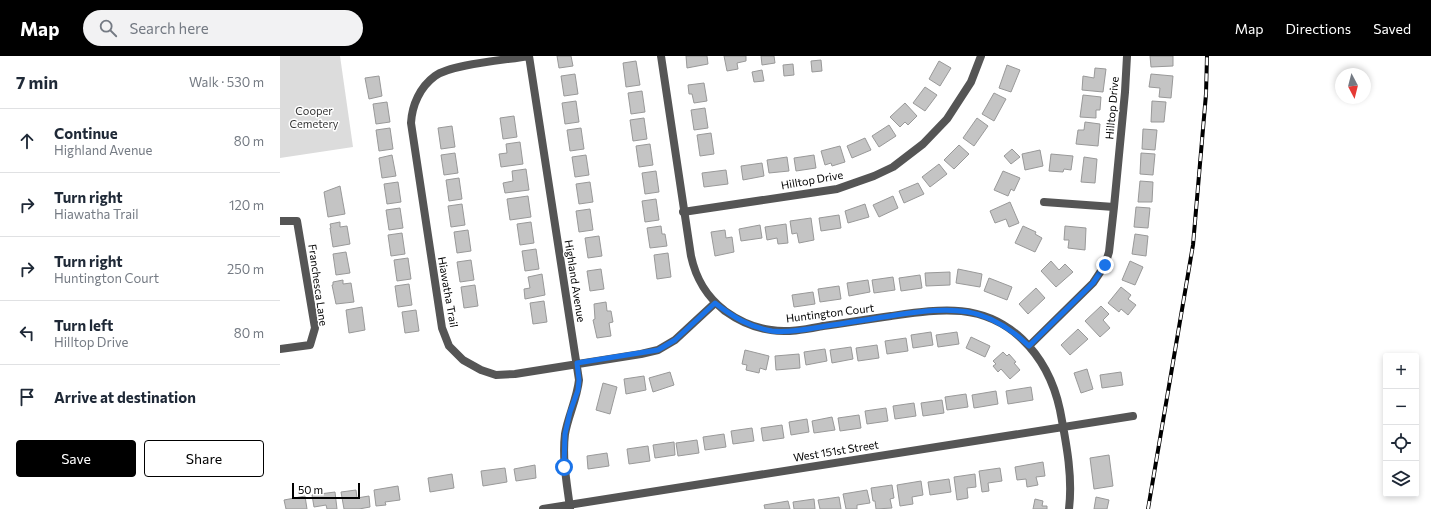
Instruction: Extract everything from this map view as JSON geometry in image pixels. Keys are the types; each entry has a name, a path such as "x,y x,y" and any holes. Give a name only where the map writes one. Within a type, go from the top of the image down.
{"street":[{"name":"Highland Avenue","path":"529,56 579,380 578,390 570,412 565,434 564,467 569,506"},
{"name":"Hiawatha Trail","path":"529,56 454,68 436,75 421,89 412,110 411,123 442,328 449,346 463,360 481,370 496,375 515,374 658,350 675,340 715,303"},
{"name":"Huntington Court","path":"661,56 683,212 693,266 704,290 715,303 736,319 752,326 773,331 801,330 938,309 967,311 986,316 994,320 1017,334 1029,346 1044,365 1053,384 1063,426 1070,472 1069,509"},
{"name":"Hilltop Drive","path":"683,212 837,189 894,167 923,144 948,119 971,82 981,56"},
{"name":"Hilltop Drive","path":"1029,346 1093,283 1105,265 1109,252 1114,207 1127,56"},
{"path":"1044,202 1114,207"},
{"name":"Franchesca Lane","path":"280,221 297,221 315,328 310,345 280,349"},
{"name":"West 151st Street","path":"543,509 1133,416"}],"green space":[{"name":"Cooper Cemetery","path":"280,56 340,56 353,147 280,158"}],"building":[{"path":"557,56 571,56 573,66 559,68"},
{"path":"686,56 707,56 708,64 687,68"},
{"path":"724,56 746,56 746,61 737,63 738,69 727,71"},
{"path":"761,56 774,56 775,63 762,65"},
{"path":"1150,56 1173,56 1173,66 1151,67"},
{"path":"821,60 822,71 812,72 811,61"},
{"path":"636,61 640,85 626,87 623,63"},
{"path":"939,61 951,68 940,86 929,79"},
{"path":"793,64 794,75 784,76 783,65"},
{"path":"1007,65 1020,70 1011,92 999,88"},
{"path":"1095,68 1106,69 1103,92 1082,90 1083,76 1094,78"},
{"path":"762,70 764,81 754,82 752,72"},
{"path":"575,74 578,94 564,96 561,76"},
{"path":"1151,74 1173,76 1171,98 1159,97 1160,88 1149,87"},
{"path":"379,76 382,96 369,99 365,78"},
{"path":"704,83 707,101 694,103 692,94 689,94 688,85"},
{"path":"925,87 937,95 925,111 913,103"},
{"path":"642,91 645,112 631,114 628,93"},
{"path":"994,93 1006,99 994,121 982,114"},
{"path":"1083,95 1101,97 1100,110 1096,110 1096,118 1080,117"},
{"path":"576,101 579,122 565,124 562,103"},
{"path":"1152,101 1166,102 1164,122 1151,122"},
{"path":"387,102 390,122 376,124 373,104"},
{"path":"905,103 917,116 908,125 905,122 900,127 890,117"},
{"path":"705,108 708,128 694,130 691,110"},
{"path":"514,116 517,137 503,139 500,118"},
{"path":"644,118 647,139 633,141 630,120"},
{"path":"977,118 988,126 974,146 963,138"},
{"path":"1085,122 1100,124 1098,146 1076,144 1078,130 1084,130"},
{"path":"889,125 896,136 879,147 872,136"},
{"path":"452,126 455,147 441,149 438,128"},
{"path":"390,128 393,149 379,151 376,130"},
{"path":"581,128 584,149 570,151 567,130"},
{"path":"1143,129 1157,130 1155,150 1142,149"},
{"path":"711,133 714,154 700,156 697,135"},
{"path":"865,138 871,150 852,158 847,146"},
{"path":"520,142 523,164 501,167 499,154 507,153 506,144"},
{"path":"650,144 653,165 639,167 636,146"},
{"path":"959,145 969,154 954,169 944,160"},
{"path":"840,146 845,162 832,166 831,163 825,165 821,151"},
{"path":"1012,149 1020,157 1011,164 1004,156"},
{"path":"1040,150 1043,166 1025,170 1022,154"},
{"path":"455,153 458,173 444,175 441,155"},
{"path":"1141,153 1155,154 1153,175 1140,174"},
{"path":"1051,154 1073,156 1071,170 1064,169 1063,172 1049,171"},
{"path":"392,155 396,176 382,178 379,158"},
{"path":"586,155 589,175 575,177 572,157"},
{"path":"814,155 816,168 796,171 794,158"},
{"path":"787,157 789,171 769,173 767,160"},
{"path":"1084,157 1097,159 1095,183 1081,182"},
{"path":"762,163 764,176 743,180 741,166"},
{"path":"939,164 947,174 930,187 922,177"},
{"path":"526,169 529,190 505,193 503,183 513,181 512,171"},
{"path":"726,170 728,184 704,187 702,173"},
{"path":"656,171 659,192 645,194 642,173"},
{"path":"1003,171 1020,178 1014,191 1011,189 1008,196 994,190"},
{"path":"459,178 462,199 449,201 446,180"},
{"path":"1140,181 1153,182 1152,202 1138,202"},
{"path":"398,182 401,202 387,204 384,184"},
{"path":"590,182 593,202 579,204 576,184"},
{"path":"918,183 924,194 904,203 899,191"},
{"path":"340,186 345,214 328,217 324,192"},
{"path":"528,196 531,217 510,220 507,199"},
{"path":"893,196 898,208 879,217 873,205"},
{"path":"656,199 659,220 645,222 642,201"},
{"path":"1010,202 1019,223 1009,227 1006,219 995,223 990,211"},
{"path":"462,204 465,225 451,227 448,206"},
{"path":"865,204 869,217 848,223 845,211"},
{"path":"1136,207 1150,208 1148,228 1134,227"},
{"path":"400,208 403,228 389,230 386,210"},
{"path":"590,209 593,230 579,232 576,211"},
{"path":"839,215 841,228 821,231 819,218"},
{"path":"811,218 814,240 799,243 797,233 792,234 790,221"},
{"path":"340,222 340,227 347,226 350,244 333,247 330,224"},
{"path":"531,222 534,243 520,245 517,224"},
{"path":"786,224 788,243 778,244 777,238 767,240 765,227"},
{"path":"760,225 762,238 741,241 739,229"},
{"path":"661,226 662,234 665,234 667,246 650,248 647,228"},
{"path":"1023,226 1036,232 1035,234 1042,238 1035,252 1015,243"},
{"path":"1065,226 1086,228 1085,250 1068,248 1069,240 1064,240"},
{"path":"468,230 471,251 457,253 454,232"},
{"path":"725,230 726,238 732,237 734,252 715,256 711,232"},
{"path":"402,233 405,254 391,256 388,235"},
{"path":"1135,234 1148,236 1146,256 1132,254"},
{"path":"599,236 602,256 588,258 585,238"},
{"path":"536,249 539,269 525,271 522,251"},
{"path":"346,252 350,273 336,275 333,254"},
{"path":"668,253 671,277 657,279 654,255"},
{"path":"408,258 411,279 397,281 394,260"},
{"path":"471,260 474,280 460,282 457,262"},
{"path":"1051,261 1059,270 1065,264 1073,272 1056,287 1041,271"},
{"path":"1130,261 1143,267 1135,285 1122,280"},
{"path":"601,269 604,289 590,291 587,271"},
{"path":"958,269 982,274 980,287 956,283"},
{"path":"950,272 950,285 926,286 925,273"},
{"path":"542,274 545,295 525,299 524,289 530,288 528,277"},
{"path":"920,275 922,288 901,291 899,278"},
{"path":"893,277 895,290 874,293 872,280"},
{"path":"989,278 1012,287 1007,300 984,291"},
{"path":"343,280 343,284 351,283 354,302 336,304 332,285 333,282"},
{"path":"868,280 870,292 849,296 847,283"},
{"path":"409,284 412,305 398,307 395,286"},
{"path":"475,285 478,306 464,308 461,287"},
{"path":"839,286 841,299 820,302 818,289"},
{"path":"1121,287 1131,295 1128,299 1136,305 1128,315 1121,309 1119,312 1108,303"},
{"path":"1036,288 1045,298 1028,314 1019,304"},
{"path":"813,292 815,304 794,307 792,295"},
{"path":"544,301 547,322 533,324 530,303"},
{"path":"606,302 607,311 611,311 613,322 609,323 611,336 597,338 593,320 595,319 594,304"},
{"path":"1101,306 1109,314 1103,320 1110,328 1100,337 1085,321"},
{"path":"362,307 365,330 349,333 346,310"},
{"path":"416,310 419,331 405,333 402,312"},
{"path":"1078,329 1088,339 1070,355 1061,345"},
{"path":"931,332 933,345 913,348 911,335"},
{"path":"957,332 959,344 938,347 936,335"},
{"path":"971,337 990,346 985,357 966,348"},
{"path":"906,338 908,351 887,354 885,341"},
{"path":"877,345 879,358 858,361 856,348"},
{"path":"851,347 853,359 832,363 830,350"},
{"path":"825,349 827,361 806,365 804,352"},
{"path":"745,350 769,356 766,370 760,368 759,373 746,370 747,365 742,364"},
{"path":"1003,352 1007,356 1009,354 1016,362 1014,363 1020,370 1010,379 1001,369 998,372 993,366 996,364 993,361"},
{"path":"799,354 800,368 776,370 775,356"},
{"path":"1087,369 1093,389 1081,393 1074,373"},
{"path":"670,372 674,385 653,392 649,378"},
{"path":"1121,372 1123,385 1102,388 1100,375"},
{"path":"644,376 646,390 626,394 624,379"},
{"path":"603,383 617,387 610,414 596,410"},
{"path":"1031,387 1033,400 1008,404 1006,391"},
{"path":"996,391 998,404 974,408 972,395"},
{"path":"966,394 968,407 947,410 945,397"},
{"path":"942,400 944,413 923,416 921,403"},
{"path":"914,403 916,416 895,419 893,406"},
{"path":"886,408 888,421 867,424 865,411"},
{"path":"859,415 861,428 840,431 838,418"},
{"path":"832,417 835,430 814,433 812,421"},
{"path":"807,419 809,432 791,435 789,422"},
{"path":"782,425 784,438 763,441 761,428"},
{"path":"752,428 754,441 733,444 731,431"},
{"path":"724,434 726,447 705,450 703,437"},
{"path":"697,440 699,453 678,456 676,443"},
{"path":"674,442 675,455 655,458 653,445"},
{"path":"648,446 650,461 629,464 627,449"},
{"path":"607,453 609,466 588,469 587,456"},
{"path":"1109,455 1113,486 1094,489 1090,458"},
{"path":"1043,462 1045,476 1036,477 1038,485 1027,487 1026,479 1017,480 1015,467"},
{"path":"535,465 536,478 516,481 514,469"},
{"path":"505,468 507,482 483,486 481,471"},
{"path":"1000,468 1002,481 988,483 989,491 982,492 979,471"},
{"path":"452,474 454,488 430,492 428,478"},
{"path":"975,474 976,487 967,488 968,498 957,500 954,477"},
{"path":"949,479 951,492 930,495 928,482"},
{"path":"921,481 923,495 912,497 913,504 900,506 897,485"},
{"path":"892,485 894,498 890,499 892,508 876,509 871,488"},
{"path":"398,486 400,500 385,502 386,505 376,506 374,490"},
{"path":"356,490 357,498 369,496 370,507 344,509 341,492"},
{"path":"867,490 870,503 857,505 857,509 846,509 843,494"},
{"path":"335,492 337,509 327,509 326,505 314,507 312,495"},
{"path":"305,496 307,509 286,509 284,500"},
{"path":"839,497 841,509 820,509 818,500"},
{"path":"1096,497 1109,500 1107,509 1094,509"},
{"path":"814,499 815,509 794,509 793,502"},
{"path":"1035,499 1043,501 1042,506 1047,506 1047,509 1033,509"},
{"path":"788,501 790,509 765,509 764,505"}],"railway":[{"path":"1148,509 1193,245 1206,94 1207,56"}],"route":[{"path":"564,467 565,434 572,403 578,390 579,380 577,363 642,354 658,350 675,340 715,303 736,319 752,326 773,331 801,330 938,309 967,311 986,316 994,320 1017,334 1029,346 1093,283 1105,265"}]}
